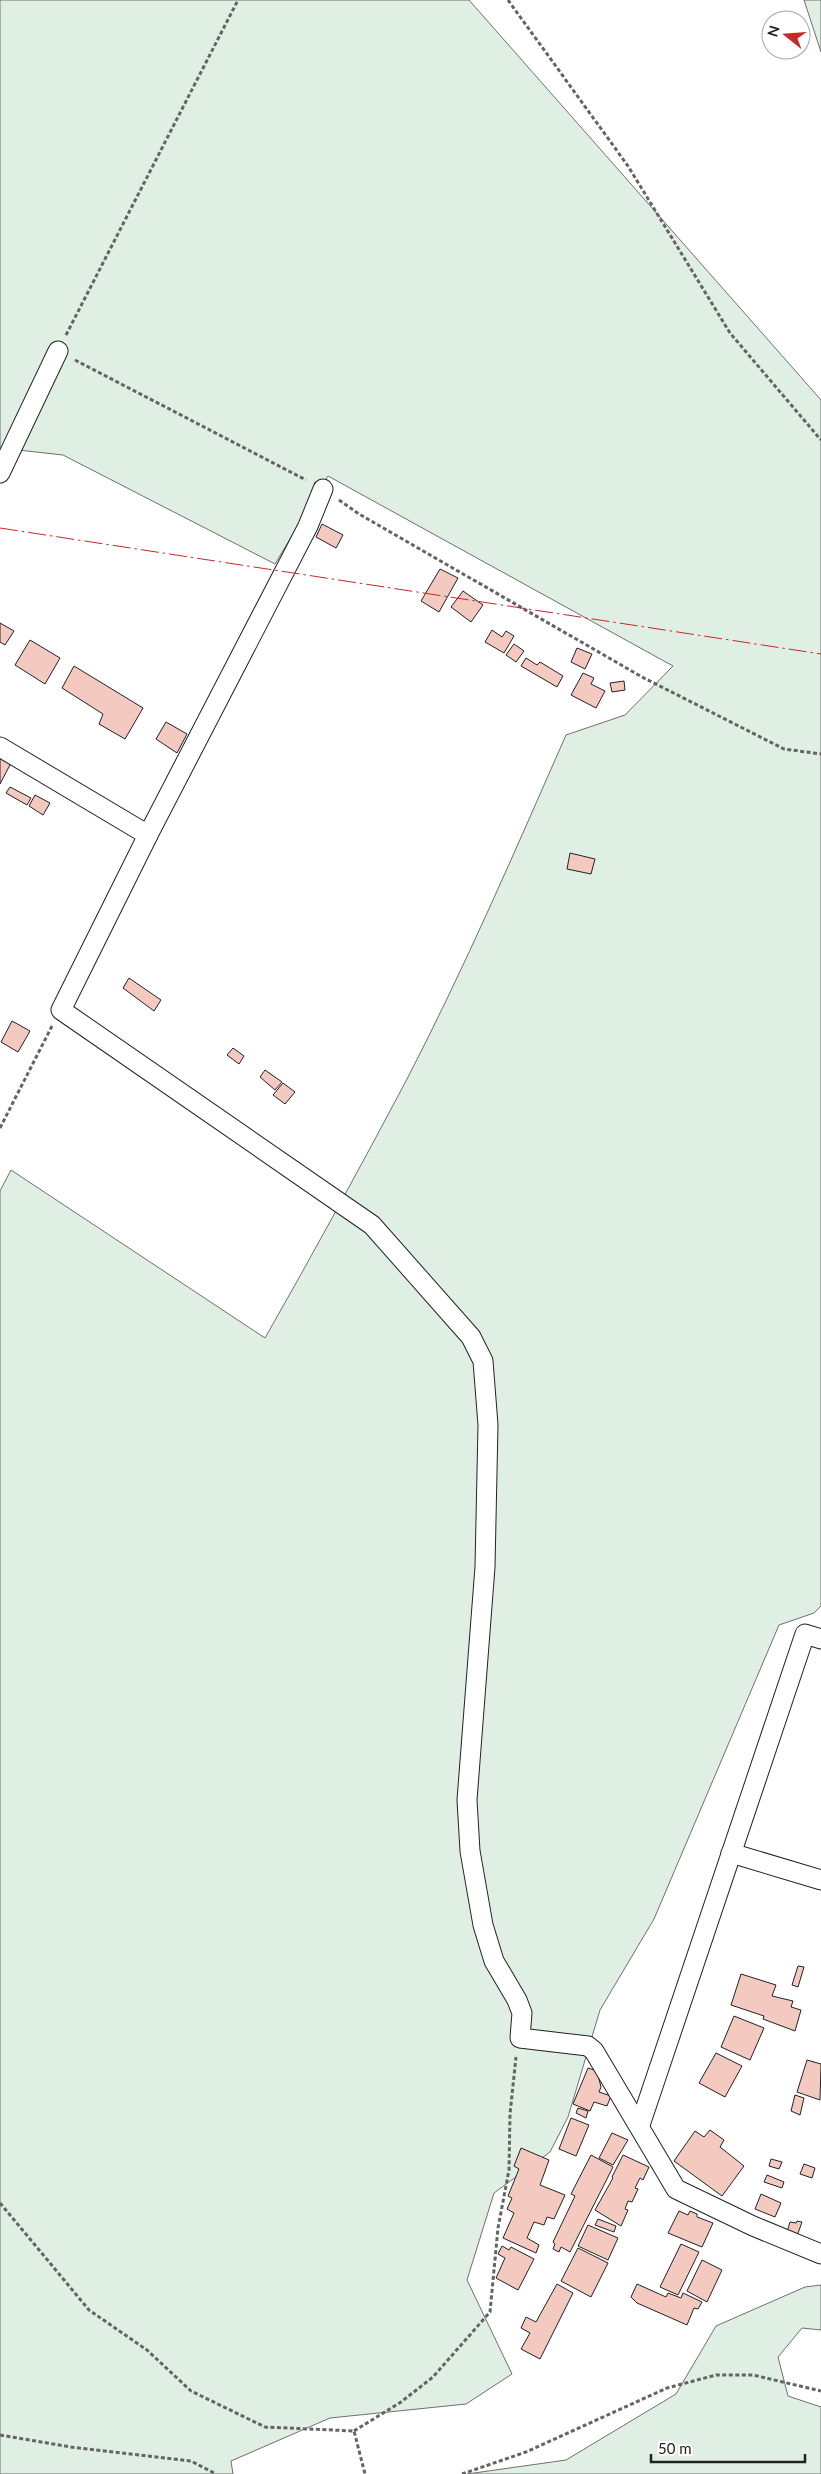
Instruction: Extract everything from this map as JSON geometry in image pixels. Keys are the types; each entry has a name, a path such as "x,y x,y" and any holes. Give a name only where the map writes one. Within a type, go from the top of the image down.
{"street":[{"path":"0,473 58,351"},
{"path":"323,489 308,526 60,1010 372,1225 471,1337 483,1361 488,1425 485,1567 468,1800 470,1851 483,1925 494,1960 517,2000 522,2013 520,2038 588,2046 594,2051 676,2189 753,2226 821,2254"},
{"path":"0,747 148,835"},
{"path":"640,2126 805,1634 821,1639"},
{"path":"731,1853 821,1879"}],"path":[{"path":"238,0 58,351 323,489 359,514 642,678 784,749 821,754"},
{"path":"508,0 628,166 730,333 821,440"},
{"path":"0,1128 60,1010"},
{"path":"0,2202 89,2310 147,2350 191,2391 265,2427 354,2431 401,2402 433,2377 490,2312 498,2228 509,2170 510,2105 520,2038"},
{"path":"462,2474 526,2452 667,2388 716,2375 753,2375 821,2391"},
{"path":"354,2431 366,2474"},
{"path":"0,2434 71,2447 191,2460 216,2474"}],"green space":[{"path":"0,0 469,0 821,400 821,1606 814,1613 779,1625 654,1919 600,2010 568,2117 550,2152 494,2193 467,2280 512,2374 466,2404 330,2418 231,2461 233,2474 0,2474 0,1191 11,1170 265,1338 355,1177 428,1037 489,908 566,735 625,715 673,666 328,476 275,564 63,455 0,448"},
{"path":"804,0 821,0 821,52 811,21 811,10 807,10"},
{"path":"821,2285 821,2330 802,2328 778,2357 788,2396 821,2407 821,2474 467,2474 566,2460 676,2394 716,2326 805,2287"}],"building":[{"path":"322,524 343,535 336,548 316,537"},
{"path":"440,569 458,578 439,612 421,601"},
{"path":"463,591 483,605 471,622 451,607"},
{"path":"0,623 14,631 5,645 0,642"},
{"path":"492,630 502,637 506,631 514,636 504,653 485,642"},
{"path":"30,640 60,658 45,684 15,665"},
{"path":"514,644 524,651 516,662 506,655"},
{"path":"577,648 592,654 585,669 571,662"},
{"path":"526,658 537,665 540,662 563,676 557,687 521,666"},
{"path":"74,666 143,708 125,739 99,724 103,714 62,688"},
{"path":"583,673 594,678 591,684 605,691 596,708 571,695"},
{"path":"624,681 625,690 612,692 610,683"},
{"path":"166,722 187,734 177,753 156,739"},
{"path":"0,757 11,763 0,784"},
{"path":"10,787 31,798 27,805 6,793"},
{"path":"35,795 50,803 43,815 29,806"},
{"path":"570,853 595,859 591,874 567,869"},
{"path":"129,978 161,1000 154,1011 123,988"},
{"path":"12,1021 30,1031 18,1052 1,1042"},
{"path":"233,1048 244,1056 239,1064 227,1055"},
{"path":"265,1070 282,1082 275,1090 260,1077"},
{"path":"283,1083 295,1092 285,1104 273,1095"},
{"path":"798,1966 804,1967 798,1987 792,1985"},
{"path":"741,1974 776,1985 772,1996 793,2001 791,2007 801,2010 795,2031 763,2019 764,2016 731,2005"},
{"path":"734,2016 764,2028 750,2060 721,2047"},
{"path":"716,2053 742,2066 725,2097 699,2083"},
{"path":"807,2060 821,2064 820,2100 797,2092"},
{"path":"588,2068 597,2071 601,2087 599,2092 611,2096 607,2106 594,2102 590,2111 573,2104"},
{"path":"795,2095 804,2098 800,2115 791,2111"},
{"path":"578,2108 588,2111 586,2118 576,2113"},
{"path":"571,2118 589,2125 576,2156 559,2149"},
{"path":"710,2130 724,2140 720,2147 744,2166 722,2196 674,2161 695,2131 704,2137"},
{"path":"612,2133 628,2140 613,2165 599,2158"},
{"path":"521,2148 549,2160 540,2185 565,2195 554,2219 547,2217 544,2225 534,2222 527,2238 539,2245 536,2253 503,2238 514,2213 507,2209 512,2198 508,2196 519,2169 514,2166"},
{"path":"591,2155 613,2167 570,2252 561,2247 559,2252 553,2249 555,2244 553,2242 575,2196 571,2194"},
{"path":"623,2155 649,2167 643,2180 640,2178 635,2188 638,2189 632,2202 628,2201 625,2209 628,2210 621,2226 595,2210 613,2178"},
{"path":"771,2159 782,2162 779,2169 769,2166"},
{"path":"804,2164 815,2168 812,2178 800,2174"},
{"path":"767,2175 784,2182 782,2188 764,2182"},
{"path":"761,2194 781,2203 775,2217 755,2209"},
{"path":"679,2211 688,2215 690,2211 697,2214 697,2217 713,2223 702,2247 668,2233"},
{"path":"598,2219 616,2226 614,2232 595,2225"},
{"path":"797,2221 802,2222 797,2236 787,2232 790,2222 796,2223"},
{"path":"588,2225 618,2238 608,2260 578,2246"},
{"path":"681,2244 699,2252 678,2295 660,2287"},
{"path":"502,2246 509,2250 511,2247 534,2259 518,2290 496,2278 505,2258 498,2254"},
{"path":"578,2248 608,2263 591,2297 561,2281"},
{"path":"702,2260 722,2270 707,2302 687,2291"},
{"path":"557,2284 573,2293 540,2359 521,2349 530,2333 521,2328 526,2317 536,2322"},
{"path":"637,2284 666,2297 668,2293 681,2298 683,2293 702,2302 698,2309 694,2308 687,2325 637,2303 631,2297"}],"power":[{"path":"0,528 821,654"}]}
